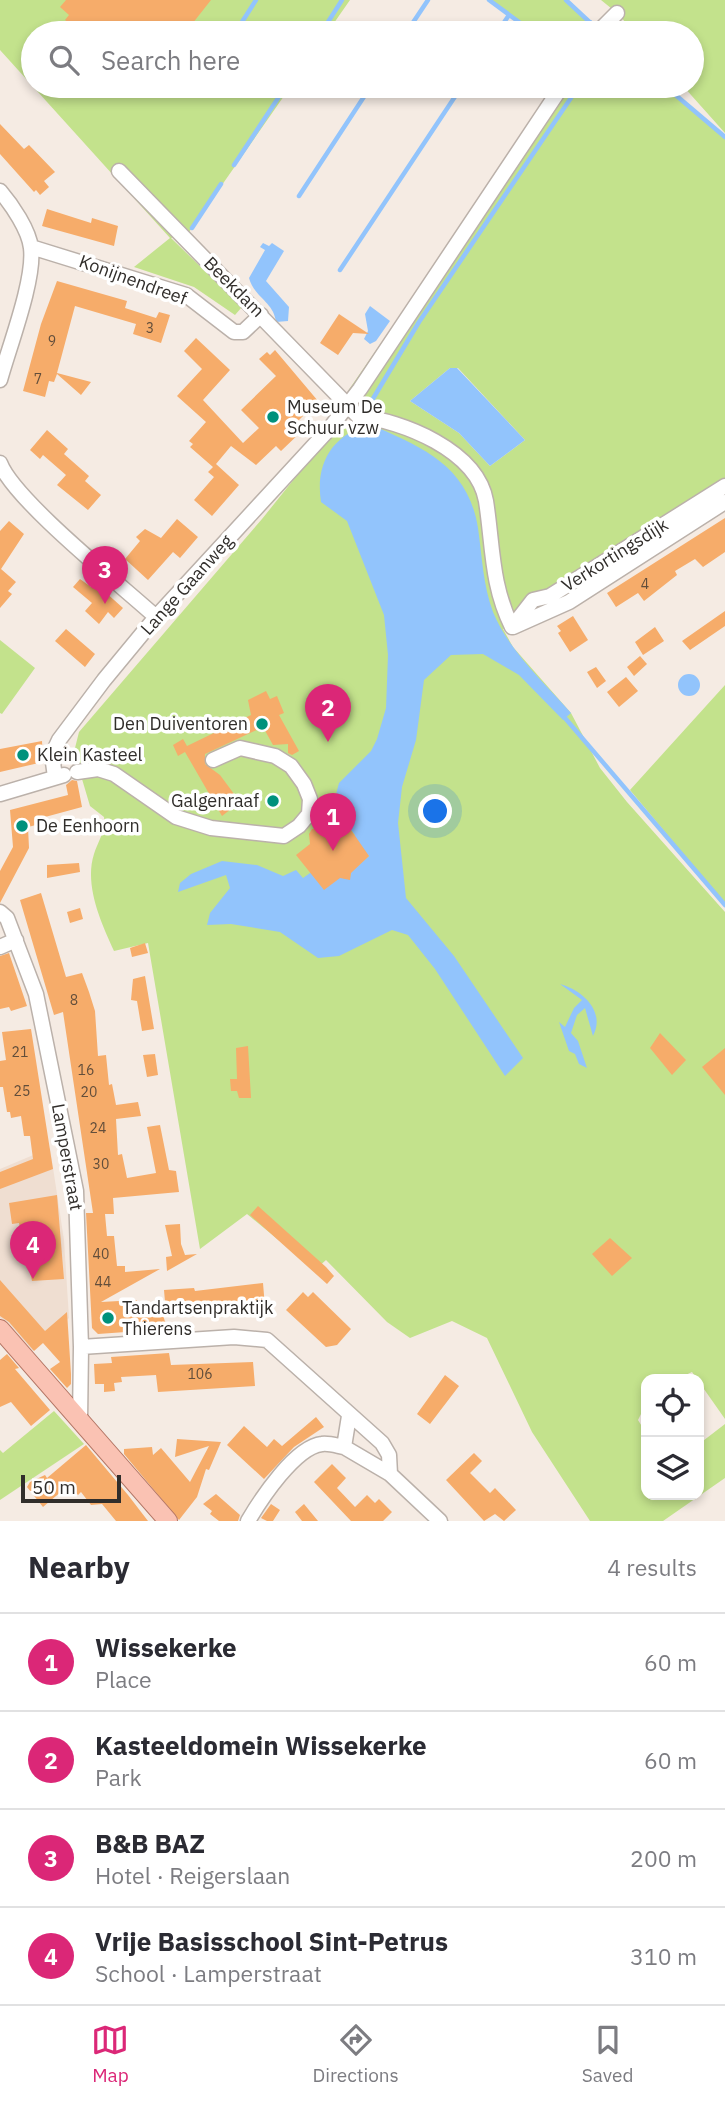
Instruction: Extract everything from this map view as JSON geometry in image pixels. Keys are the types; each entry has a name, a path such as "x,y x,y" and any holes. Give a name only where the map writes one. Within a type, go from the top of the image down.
{"main road":[{"path":"0,1329 168,1521"}],"street":[{"path":"607,21 617,13"},
{"name":"Lange Gaanweg","path":"65,774 52,755 59,740 156,617 330,428 554,98"},
{"name":"Beekdam","path":"119,171 346,406"},
{"path":"0,191 23,226 31,247 21,304 0,380"},
{"name":"Konijnendreef","path":"31,247 186,295 234,332 243,332 261,315"},
{"path":"346,406 358,416 390,420 425,433 472,473 485,498 496,590 512,627"},
{"path":"0,463 25,498 156,617"},
{"name":"Verkortingsdijk","path":"512,627 533,600 550,596 725,486"},
{"name":"Verkortingsdijk","path":"512,627 569,601 725,502"},
{"path":"0,794 65,774 98,769 114,774 176,817 211,828 284,836 299,826 309,814 310,799 304,784 291,766 275,756 240,748 213,760"},
{"name":"Lamperstraat","path":"0,912 7,918 36,994 76,1191 81,1347 80,1421"},
{"path":"0,947 16,940"},
{"path":"81,1347 234,1337 267,1340 382,1443 389,1455 390,1474"},
{"path":"344,1447 349,1416"},
{"path":"248,1521 272,1484 308,1450 323,1444 344,1447 390,1474 440,1521"}],"shaded area":[{"path":"50,1148 64,1240 69,1318 30,1353 0,1318 0,1169"}],"green space":[{"path":"0,0 350,0 335,21 21,21 21,73 0,50"},
{"path":"489,0 566,0 588,21 515,21"},
{"path":"601,0 725,0 725,133 694,98 704,98 704,21 624,21 618,14 616,21 607,21 617,13"},
{"path":"43,98 283,98 187,235 171,238 242,307 235,315 194,287 134,267 170,238"},
{"path":"550,98 679,98 725,137 725,494 569,593 503,629 513,647 571,713 600,768 725,912 725,1419 704,1389 704,1374 641,1374 641,1414 638,1420 641,1425 641,1500 693,1500 663,1521 590,1521 532,1432 487,1338 452,1321 410,1338 387,1322 326,1260 315,1270 247,1214 200,1249 148,943 114,951 95,904 91,866 103,831 104,817 90,806 74,752 79,732 262,519 331,433 345,425 365,422 348,391","holes":["450,368 458,368 525,440 490,466 459,433 410,401"]},
{"path":"0,640 35,668 2,714 0,713"},
{"path":"725,685 725,904 630,790"},
{"path":"54,1411 84,1444 0,1500 0,1450 3,1453"},
{"path":"725,1424 725,1478 704,1493 704,1440"}],"water":[{"path":"263,243 269,246 272,243 284,251 266,281 289,307 288,321 276,322 272,309 255,290 249,278 265,250 260,247"},
{"path":"370,306 390,321 376,341 370,344 364,339 368,331 365,314"},
{"path":"450,368 457,368 525,440 490,466 459,433 410,401"},
{"path":"369,424 424,450 453,473 464,488 473,506 485,581 493,612 518,653 571,713 563,720 519,675 483,654 451,655 424,680 416,740 402,787 398,823 406,898 454,956 523,1058 505,1076 435,969 408,935 392,930 339,956 318,958 280,932 231,924 207,925 210,913 230,888 226,875 178,892 180,883 191,874 222,861 257,865 283,876 296,870 303,878 310,873 350,877 351,872 369,856 353,838 355,835 351,830 346,831 337,819 335,798 339,783 371,751 386,708 388,655 384,615 347,521 321,502 320,488 324,463 329,453 345,436"},
{"path":"689,674 697,677 700,685 697,693 689,696 681,693 678,685 681,677"},
{"path":"560,984 584,996 594,1010 596,1027 593,1036 585,1008 577,1015 571,1033 578,1041 587,1068 579,1064 575,1054 569,1051 559,1022 565,1027 574,1008 582,1000"}],"building":[{"path":"66,0 211,0 194,21 66,21 69,15 60,7"},
{"path":"0,124 24,149 29,145 55,172 44,181 49,187 40,195 36,190 34,192 0,154"},
{"path":"47,209 91,223 92,218 118,226 114,246 42,226"},
{"path":"57,281 127,301 125,308 156,318 159,312 170,315 161,343 133,334 136,324 75,306 57,373 91,382 81,395 57,374 54,382 49,381 45,397 23,391 41,324"},
{"path":"339,314 369,334 353,333 338,355 320,343"},
{"path":"196,338 230,370 203,400 243,443 259,428 241,410 276,376 259,359 267,352 270,355 275,350 318,401 296,423 303,430 281,451 276,446 256,465 231,446 216,464 239,485 212,516 194,500 214,477 208,472 213,467 190,447 193,444 189,441 206,422 177,396 202,369 184,351"},
{"path":"47,430 68,449 64,454 89,476 85,481 101,495 88,510 57,485 66,475 43,455 40,459 30,450"},
{"path":"725,518 725,552 703,567 695,559 675,571 677,575 644,601 638,593 616,607 607,593"},
{"path":"177,519 198,537 180,558 173,552 148,580 125,559 140,541 136,537 145,529 161,538"},
{"path":"9,521 24,534 1,569 16,582 8,591 12,594 0,608 0,531"},
{"path":"80,579 91,587 95,583 123,608 114,618 108,612 99,624 85,611 92,603 73,587"},
{"path":"725,611 725,626 690,650 682,641"},
{"path":"573,616 588,640 570,652 558,633 561,631 557,626"},
{"path":"655,627 664,641 643,655 635,642"},
{"path":"66,629 95,654 85,667 55,641"},
{"path":"640,656 647,664 634,676 627,667"},
{"path":"596,667 606,681 597,688 587,672"},
{"path":"626,677 638,691 619,707 607,692"},
{"path":"266,691 270,699 277,696 284,713 279,715 299,751 292,755 288,753 288,744 273,745 263,727 205,754 205,764 220,775 240,802 222,816 185,752 178,756 173,745 183,739 187,746 251,715 248,700"},
{"name":"Klein Kasteel","path":"42,741 43,762 0,772 0,749"},
{"path":"72,780 77,781 82,807 34,820 36,825 28,827 29,848 0,903 0,871 13,847 10,810 68,795 66,785"},
{"path":"337,819 346,831 351,830 369,856 351,873 350,880 340,878 324,890 296,855 310,844 309,834 312,829 326,828"},
{"path":"79,863 80,872 47,878 47,865"},
{"path":"41,893 66,977 82,973 89,992 95,1011 98,1056 106,1055 109,1085 112,1084 116,1105 138,1102 141,1116 116,1119 118,1155 122,1154 127,1178 156,1173 147,1127 160,1125 169,1170 176,1171 179,1192 113,1198 114,1214 105,1214 107,1236 114,1236 117,1266 125,1266 125,1272 160,1269 101,1302 137,1300 138,1306 160,1304 167,1329 98,1334 92,1328 86,1213 93,1213 63,1012 54,1015 20,900"},
{"path":"80,908 83,919 70,923 67,912"},
{"path":"145,943 148,953 132,957 130,948"},
{"path":"9,953 27,1006 11,1011 9,1007 0,1009 0,956"},
{"path":"145,976 154,1029 142,1031 137,1001 131,1000 133,979"},
{"path":"31,1029 53,1169 0,1189 0,1172 33,1159 30,1136 24,1136 21,1116 11,1118 10,1112 7,1112 3,1087 0,1087 0,1061 6,1060 2,1032"},
{"path":"660,1033 686,1060 672,1075 650,1048"},
{"path":"248,1046 251,1098 239,1098 237,1091 231,1091 230,1079 237,1079 236,1048"},
{"path":"725,1048 725,1095 702,1067"},
{"path":"155,1054 158,1075 147,1077 143,1055"},
{"path":"57,1195 64,1279 32,1281 19,1223 12,1224 9,1203"},
{"path":"258,1206 334,1276 327,1284 250,1215"},
{"path":"180,1224 181,1244 185,1255 197,1254 167,1271 166,1257 172,1256 165,1225"},
{"path":"610,1238 632,1258 612,1276 592,1254"},
{"path":"0,1280 45,1331 67,1312 71,1384 67,1388 50,1369 60,1362 43,1343 34,1351 9,1322 0,1316"},
{"path":"263,1283 265,1307 166,1314 164,1290 194,1288 195,1291"},
{"path":"303,1292 308,1297 313,1292 351,1329 337,1345 326,1347 286,1310"},
{"path":"169,1353 171,1365 253,1362 255,1386 158,1392 156,1375 121,1377 122,1382 114,1383 115,1391 104,1392 104,1384 95,1384 94,1364 112,1363 111,1357"},
{"path":"7,1354 19,1368 15,1369 50,1410 31,1426 11,1402 0,1407 0,1360"},
{"path":"445,1375 459,1386 430,1424 417,1414"},
{"path":"316,1417 324,1427 294,1447 264,1479 227,1445 244,1426 267,1447 274,1439 282,1446"},
{"path":"177,1439 221,1442 209,1470 206,1469 197,1497 179,1520 124,1454 124,1449 152,1447 153,1455 161,1448 190,1482 209,1446 175,1457"},
{"path":"86,1445 148,1521 116,1521 102,1504 91,1505 81,1492 78,1495 69,1485 43,1507 27,1487 30,1482 45,1475 47,1478"},
{"path":"474,1453 482,1461 470,1473 490,1493 495,1488 516,1510 504,1521 495,1514 484,1521 446,1480"},
{"path":"332,1464 346,1478 337,1488 355,1507 367,1495 375,1503 379,1499 392,1512 383,1521 351,1521 314,1482"},
{"path":"216,1494 240,1515 238,1521 219,1521 210,1514 212,1511 203,1504"},
{"path":"271,1504 280,1510 273,1521 267,1521 261,1518"},
{"path":"304,1504 318,1521 302,1521 295,1512"}],"waterway":[{"path":"243,21 256,0"},
{"path":"329,21 342,0"},
{"path":"414,21 428,0"},
{"path":"489,0 518,21"},
{"path":"566,0 588,21"},
{"path":"505,21 509,15"},
{"path":"234,165 278,98"},
{"path":"299,196 363,98"},
{"path":"340,270 454,98"},
{"path":"371,402 419,322 571,98"},
{"path":"679,98 725,137"},
{"path":"192,228 221,184"},
{"path":"565,718 725,905"}],"place":[{"name":"Museum De Schuur vzw","path":"273,417"},
{"name":"B&B BAZ","path":"105,604"},
{"name":"Den Duiventoren","path":"262,724"},
{"name":"Kasteeldomein Wissekerke","path":"328,742"},
{"name":"Klein Kasteel","path":"23,755"},
{"name":"Galgenraaf","path":"273,801"},
{"name":"De Eenhoorn","path":"22,826"},
{"name":"Wissekerke","path":"333,851"},
{"name":"Vrije Basisschool Sint-Petrus","path":"33,1279"},
{"name":"Tandartsenpraktijk Thierens","path":"108,1318"}]}
